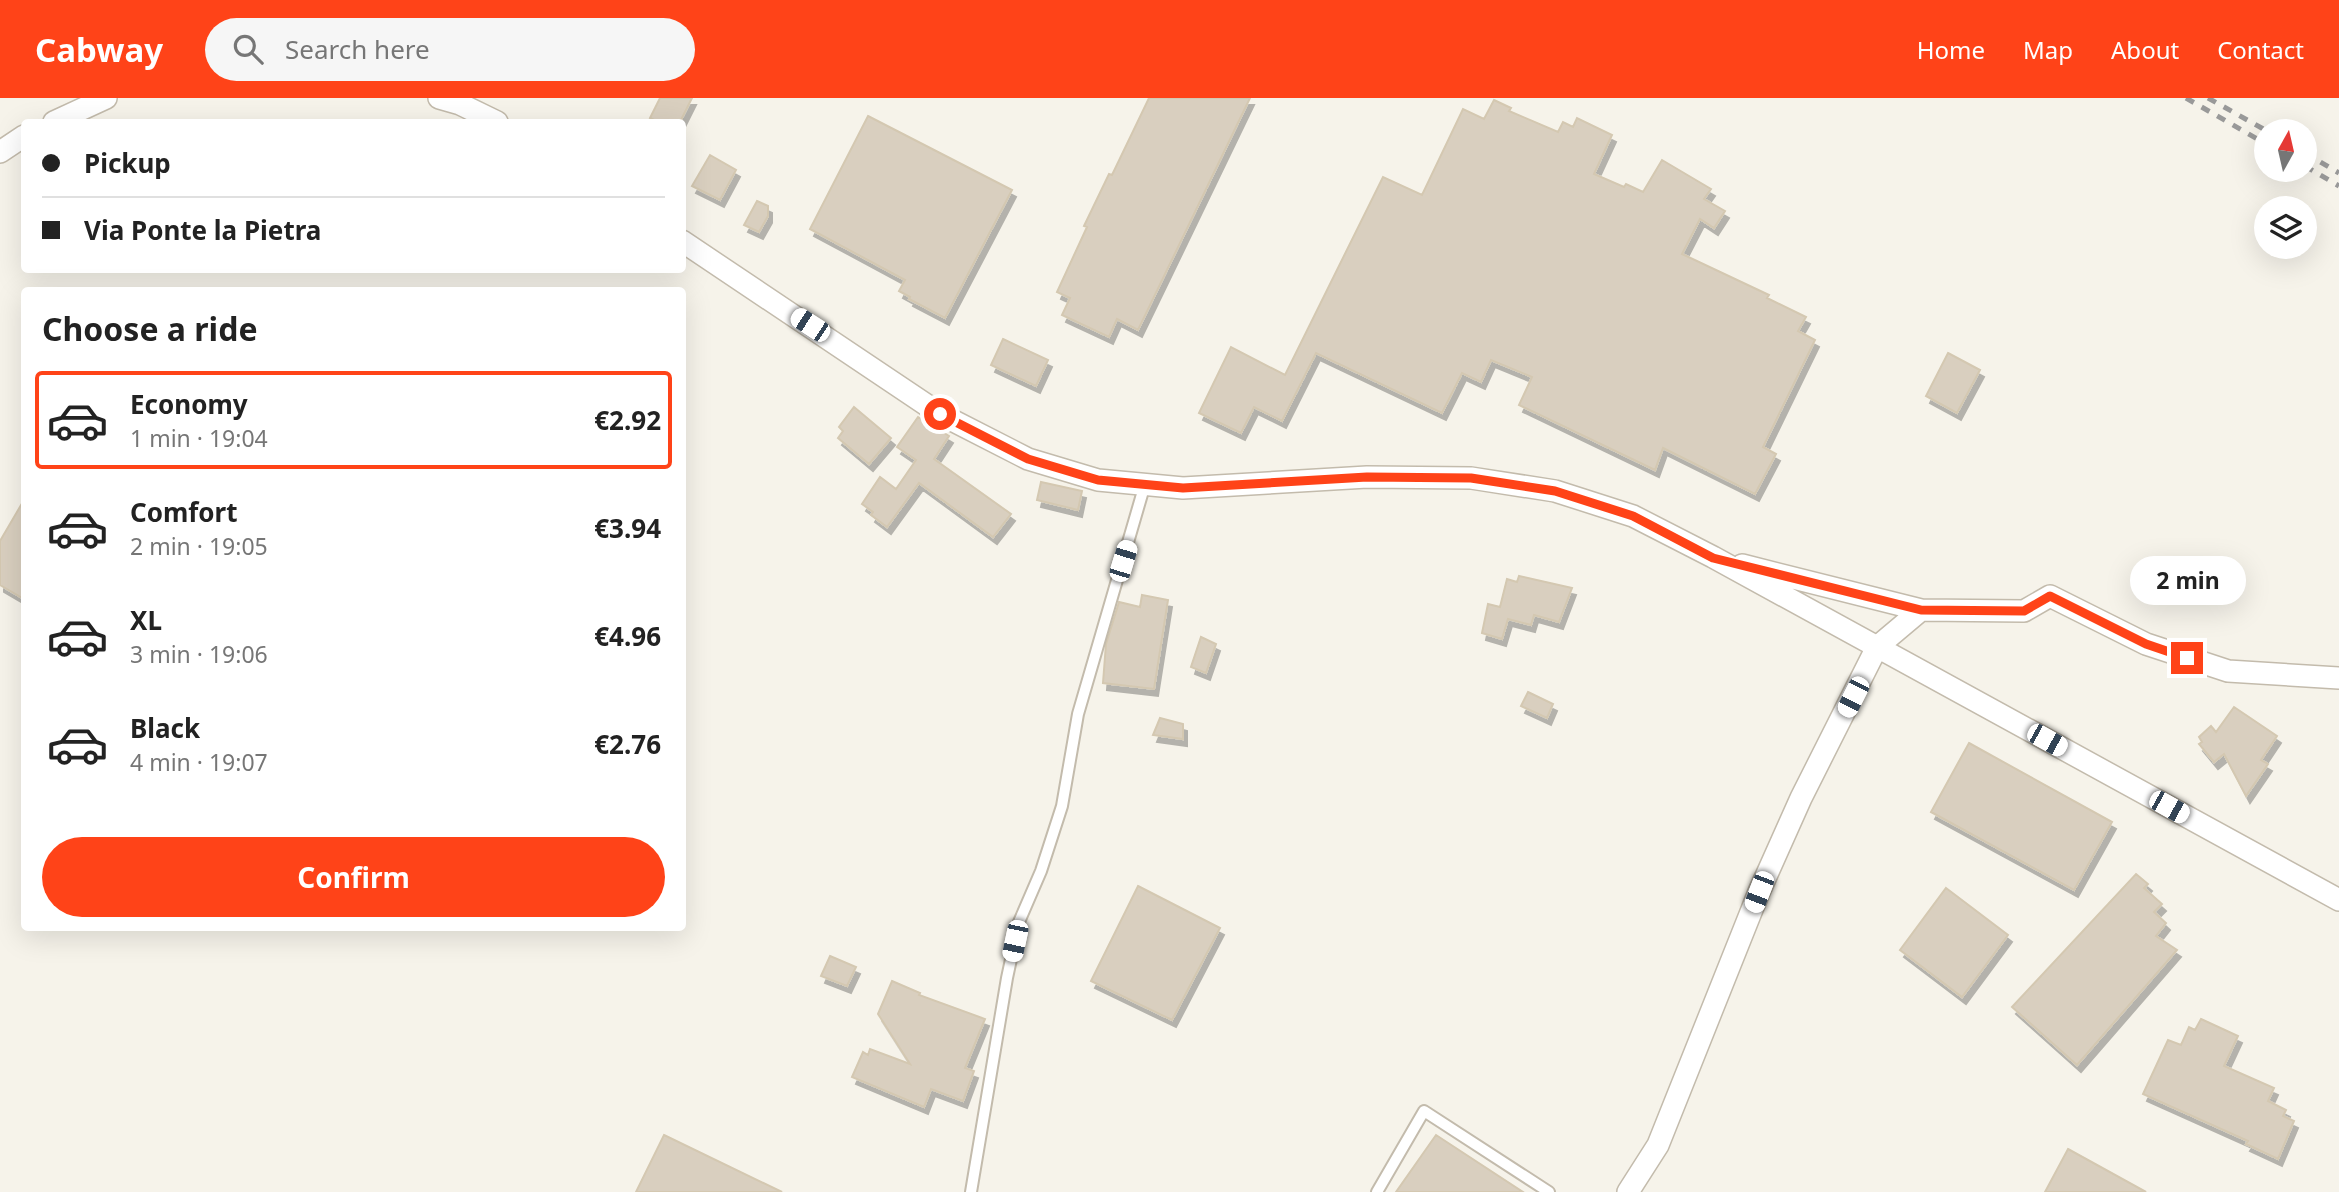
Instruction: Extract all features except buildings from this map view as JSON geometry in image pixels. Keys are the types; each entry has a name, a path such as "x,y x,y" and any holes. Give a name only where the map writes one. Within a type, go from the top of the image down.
{"street":[{"path":"60,119 106,98"},
{"path":"439,98 460,104 491,119"},
{"path":"0,152 21,138"},
{"path":"686,244 940,414 1028,459 1098,480 1183,488 1367,477 1471,478 1555,491 1633,516 2339,900"},
{"path":"1713,558 1921,610 2024,611 2050,596 2146,644 2228,671 2339,678"},
{"path":"1628,1192 1658,1144 1759,892 1801,798 1877,647 1921,610"}],"lane":[{"path":"971,1192 1019,922 1041,871 1062,806 1078,714 1145,484"},
{"path":"1377,1192 1424,1111 1549,1192"}],"railway":[{"path":"2186,98 2254,137"},
{"path":"2208,98 2254,124"},
{"path":"2317,160 2339,173"},
{"path":"2317,173 2339,186"}],"route":[{"path":"940,414 1028,459 1098,480 1183,488 1367,477 1471,478 1555,491 1633,516 1713,558 1921,610 2024,611 2050,596 2146,644 2187,658"}]}
